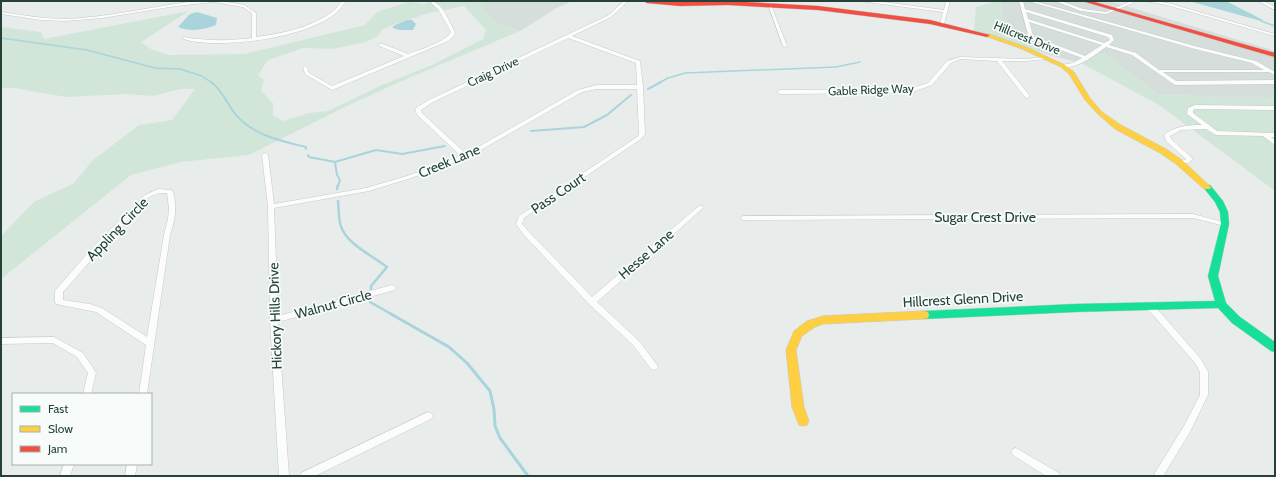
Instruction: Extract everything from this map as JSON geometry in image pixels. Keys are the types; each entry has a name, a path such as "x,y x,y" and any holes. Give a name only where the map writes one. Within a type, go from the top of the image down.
{"street":[{"path":"1,13 52,20 64,20 96,17 187,2 214,1 244,6 254,14 254,38"},
{"path":"184,38 200,42 213,42 282,34 330,16 344,1"},
{"path":"305,67 306,74 332,88 446,40 452,35 453,32 440,8 431,1"},
{"name":"Craig Drive","path":"464,157 420,114 418,109 431,101 610,16 626,1"},
{"name":"Hillcrest Drive","path":"647,1 680,4 728,3 818,8 942,24 987,35 1063,66 1072,73 1087,99 1100,113 1118,128 1163,151 1180,162 1203,183 1219,201 1224,212 1225,224 1213,276 1221,304 1236,320 1275,348"},
{"path":"866,1 945,11"},
{"path":"942,24 948,1"},
{"path":"1021,1 1031,38 1085,58"},
{"path":"1030,1 1197,48 1254,62 1273,72"},
{"path":"1057,1 1094,12 1106,13 1118,7 1125,6 1131,3 1130,2"},
{"path":"1085,1 1118,7 1275,51"},
{"path":"1103,1 1118,7 1275,55"},
{"path":"1146,1 1166,4 1275,35"},
{"path":"1260,1 1275,9"},
{"path":"769,5 785,46"},
{"path":"1024,10 1110,36 1112,40 1085,58 1076,63 1063,66"},
{"path":"1026,20 1134,54 1175,83 1275,82"},
{"name":"Pass Court","path":"568,36 638,62 642,134 521,217 519,224 592,302 636,343 654,367"},
{"path":"381,45 408,56"},
{"name":"Gable Ridge Way","path":"780,92 910,91 930,84 949,62 960,58 969,57 1026,60 1046,58"},
{"path":"998,59 1027,96"},
{"path":"1159,72 1273,72"},
{"name":"Creek Lane","path":"271,207 367,190 409,177 464,157 580,91 597,87 640,87"},
{"path":"1275,108 1195,107 1190,109 1190,114 1216,133 1275,135"},
{"path":"1180,162 1186,162 1190,159 1183,152 1173,146 1166,135 1172,130 1208,127"},
{"path":"1265,135 1275,143"},
{"name":"Hickory Hills Drive","path":"265,155 271,207 274,320 284,476"},
{"name":"Appling Circle","path":"142,393 172,210 173,201 170,191 158,191 146,196 59,291 59,302 74,306 91,307 100,310 150,343"},
{"name":"Hesse Lane","path":"592,302 701,206"},
{"name":"Sugar Crest Drive","path":"743,218 1193,216 1225,224"},
{"name":"Walnut Circle","path":"274,320 392,288"},
{"name":"Hillcrest Glenn Drive","path":"803,420 798,407 791,350 798,334 810,324 823,320 1075,308 1221,304"},
{"path":"1148,306 1157,314 1198,361 1204,372 1204,395 1187,429 1158,476"},
{"path":"1,341 54,340 80,355 92,372 87,393"},
{"path":"305,476 428,416"},
{"path":"1016,452 1055,476"},
{"path":"65,476 69,465"},
{"path":"130,476 132,465"}],"shaded area":[{"path":"486,1 573,1 558,7 520,31 497,24 482,8"},
{"path":"1001,1 1109,1 1275,51 1275,98 1159,95 1104,53 1081,63 1045,54 1005,32"}],"green space":[{"path":"433,1 486,1 482,8 497,24 520,31 397,83 249,155 181,162 131,175 1,279 1,236 34,202 74,183 92,161 139,125 172,120 195,89 180,89 153,96 126,94 66,97 14,88 1,88 1,27 41,32 44,39 189,11 141,42 151,49 169,55 245,54 365,25 377,12 408,2 425,4","holes":["464,6 486,30 483,39 432,65 382,85 328,111 309,113 283,121 273,115 273,103 261,91 264,80 258,75 268,60 303,48 332,49 366,42 378,36 382,30 395,24 429,13"]},
{"path":"1001,1 1005,32 1045,54 974,31 976,7"},
{"path":"1104,53 1159,95 1275,98 1275,191 1159,105 1081,63"}],"water":[{"path":"1189,1 1226,1 1263,20 1261,21"},
{"path":"197,12 217,18 216,25 197,30 187,30 178,27 190,14"},
{"path":"407,20 412,20 416,24 413,30 400,30 392,28 395,25"}],"waterway":[{"path":"1261,21 1275,26"},
{"path":"1,38 87,50 155,68 180,69 202,76 212,83"},
{"path":"659,83 668,78 685,73 836,67 860,62"},
{"path":"211,82 221,92 240,119 256,131 276,139 306,147 306,149"},
{"path":"648,89 661,82"},
{"path":"531,131 584,127 607,115 631,95"},
{"path":"335,162 376,150 402,154 445,146"},
{"path":"308,155 309,157 335,162"},
{"path":"335,162 337,175 340,180 338,186"},
{"path":"337,189 338,185"},
{"path":"338,201 340,223 350,241 387,267 371,286 371,289"},
{"path":"370,299 370,302 393,315"},
{"path":"391,314 449,347 467,363 490,391 494,409 495,426 500,438 528,476"}],"traffic: fast":[{"path":"1207,187 1219,201 1224,212 1225,224 1213,276 1221,304 1236,320 1275,348"},
{"path":"924,315 1075,308 1221,304"}],"traffic: slow":[{"path":"987,35 1024,48 1063,66 1072,73 1087,99 1100,113 1118,127 1163,151 1179,162 1207,187"},
{"path":"803,421 798,407 791,350 798,334 811,324 823,320 924,315"}],"traffic: jam":[{"path":"647,1 680,4 728,3 818,8 930,22 987,35"},
{"path":"1085,1 1275,55"}]}
